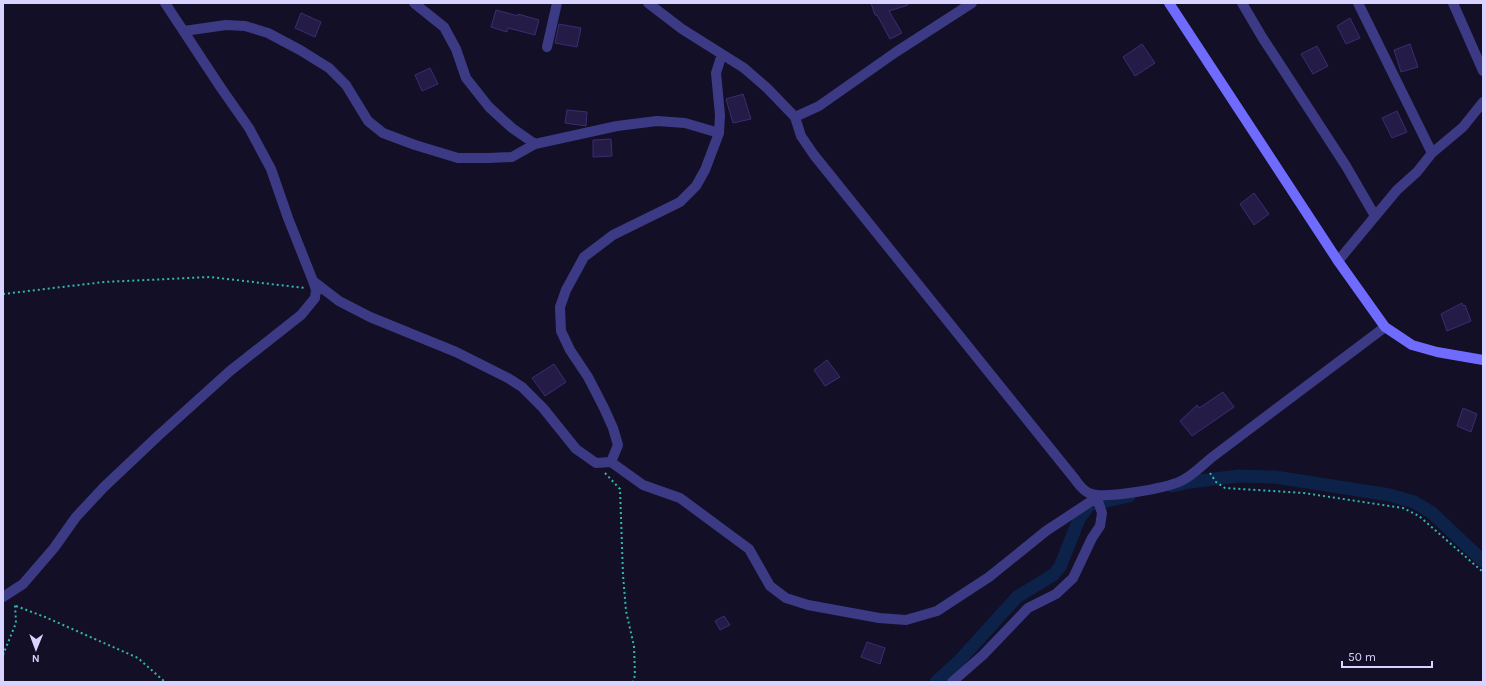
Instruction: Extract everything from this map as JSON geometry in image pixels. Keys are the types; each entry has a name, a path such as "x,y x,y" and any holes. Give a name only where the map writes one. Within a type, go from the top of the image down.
{"main road":[{"path":"1169,3 1338,261 1385,327 1412,345 1438,352 1483,360"}],"street":[{"path":"6,595 24,584 54,548 76,517 104,487 159,434 230,371 301,315 316,298 314,286 271,169 249,128 165,3"},
{"path":"414,3 444,27 456,49 466,78 489,107 512,128 535,144"},
{"path":"547,47 557,3"},
{"path":"648,3 682,29 744,68 767,88 795,117 801,136 814,155 1074,478 1087,492 1097,498 1102,513 1100,526 1092,538 1072,578 1056,594 1028,608 983,655 952,682"},
{"path":"795,117 819,106 896,52 972,3"},
{"path":"1242,3 1376,216"},
{"path":"1358,3 1432,153"},
{"path":"1453,3 1483,71"},
{"path":"184,31 226,25 245,26 268,33 329,68 346,85 368,121 383,133 415,145 458,158 512,157 535,144 618,126 657,121 685,123 718,133"},
{"path":"611,462 618,445 613,428 588,378 570,350 561,331 560,308 566,290 584,257 613,235 680,202 696,186 705,170 718,133 720,115 716,73 722,54"},
{"path":"1338,261 1388,201 1432,153 1463,127 1483,102"},
{"path":"314,286 370,318 456,352 508,378 522,387 543,408 576,449 596,463 611,462 643,485 680,498 749,549 770,586 786,598 808,605 879,618 899,620 906,620 937,611 989,577 1046,531 1097,498 1166,486 1181,481 1193,474 1215,455 1385,327"}],"path":[{"path":"3,294 104,282 210,277 314,286"},
{"path":"596,463 620,489 626,612 634,646 635,675 633,682"},
{"path":"1210,474 1216,482 1225,488 1304,493 1403,508 1419,516 1483,572"},
{"path":"6,595 16,606 138,658 165,682"},
{"path":"3,655 16,622 16,606"}],"building":[{"path":"871,3 908,3 908,5 889,11 902,33 890,39 877,15 875,15"},
{"path":"496,10 539,20 535,35 508,28 507,32 491,27"},
{"path":"301,13 321,22 315,37 295,28"},
{"path":"1350,18 1360,38 1346,44 1337,26"},
{"path":"559,24 581,28 577,47 555,43"},
{"path":"1142,44 1155,63 1135,76 1123,57"},
{"path":"1410,44 1418,67 1401,72 1394,50"},
{"path":"1317,46 1328,66 1313,74 1301,54"},
{"path":"430,68 438,84 422,91 415,75"},
{"path":"743,94 751,119 733,123 726,99"},
{"path":"567,110 587,112 586,126 565,123"},
{"path":"1397,111 1407,132 1392,138 1382,118"},
{"path":"611,139 612,156 593,157 593,140"},
{"path":"1254,193 1269,214 1254,225 1240,204"},
{"path":"1462,303 1463,306 1465,305 1471,321 1447,331 1441,314"},
{"path":"827,360 840,377 825,386 814,370"},
{"path":"554,364 566,382 545,396 532,378"},
{"path":"1223,392 1234,407 1192,436 1180,421 1197,405 1199,408"},
{"path":"1463,408 1477,414 1471,432 1457,426"},
{"path":"724,616 730,625 720,630 715,621"},
{"path":"867,642 885,648 880,664 861,657"}],"waterway":[{"path":"1172,486 1190,482 1239,476 1275,477 1390,495 1414,502 1431,512 1483,561"},
{"path":"936,682 960,660 1017,597 1053,575 1060,567 1079,519 1089,505 1129,496"}]}
